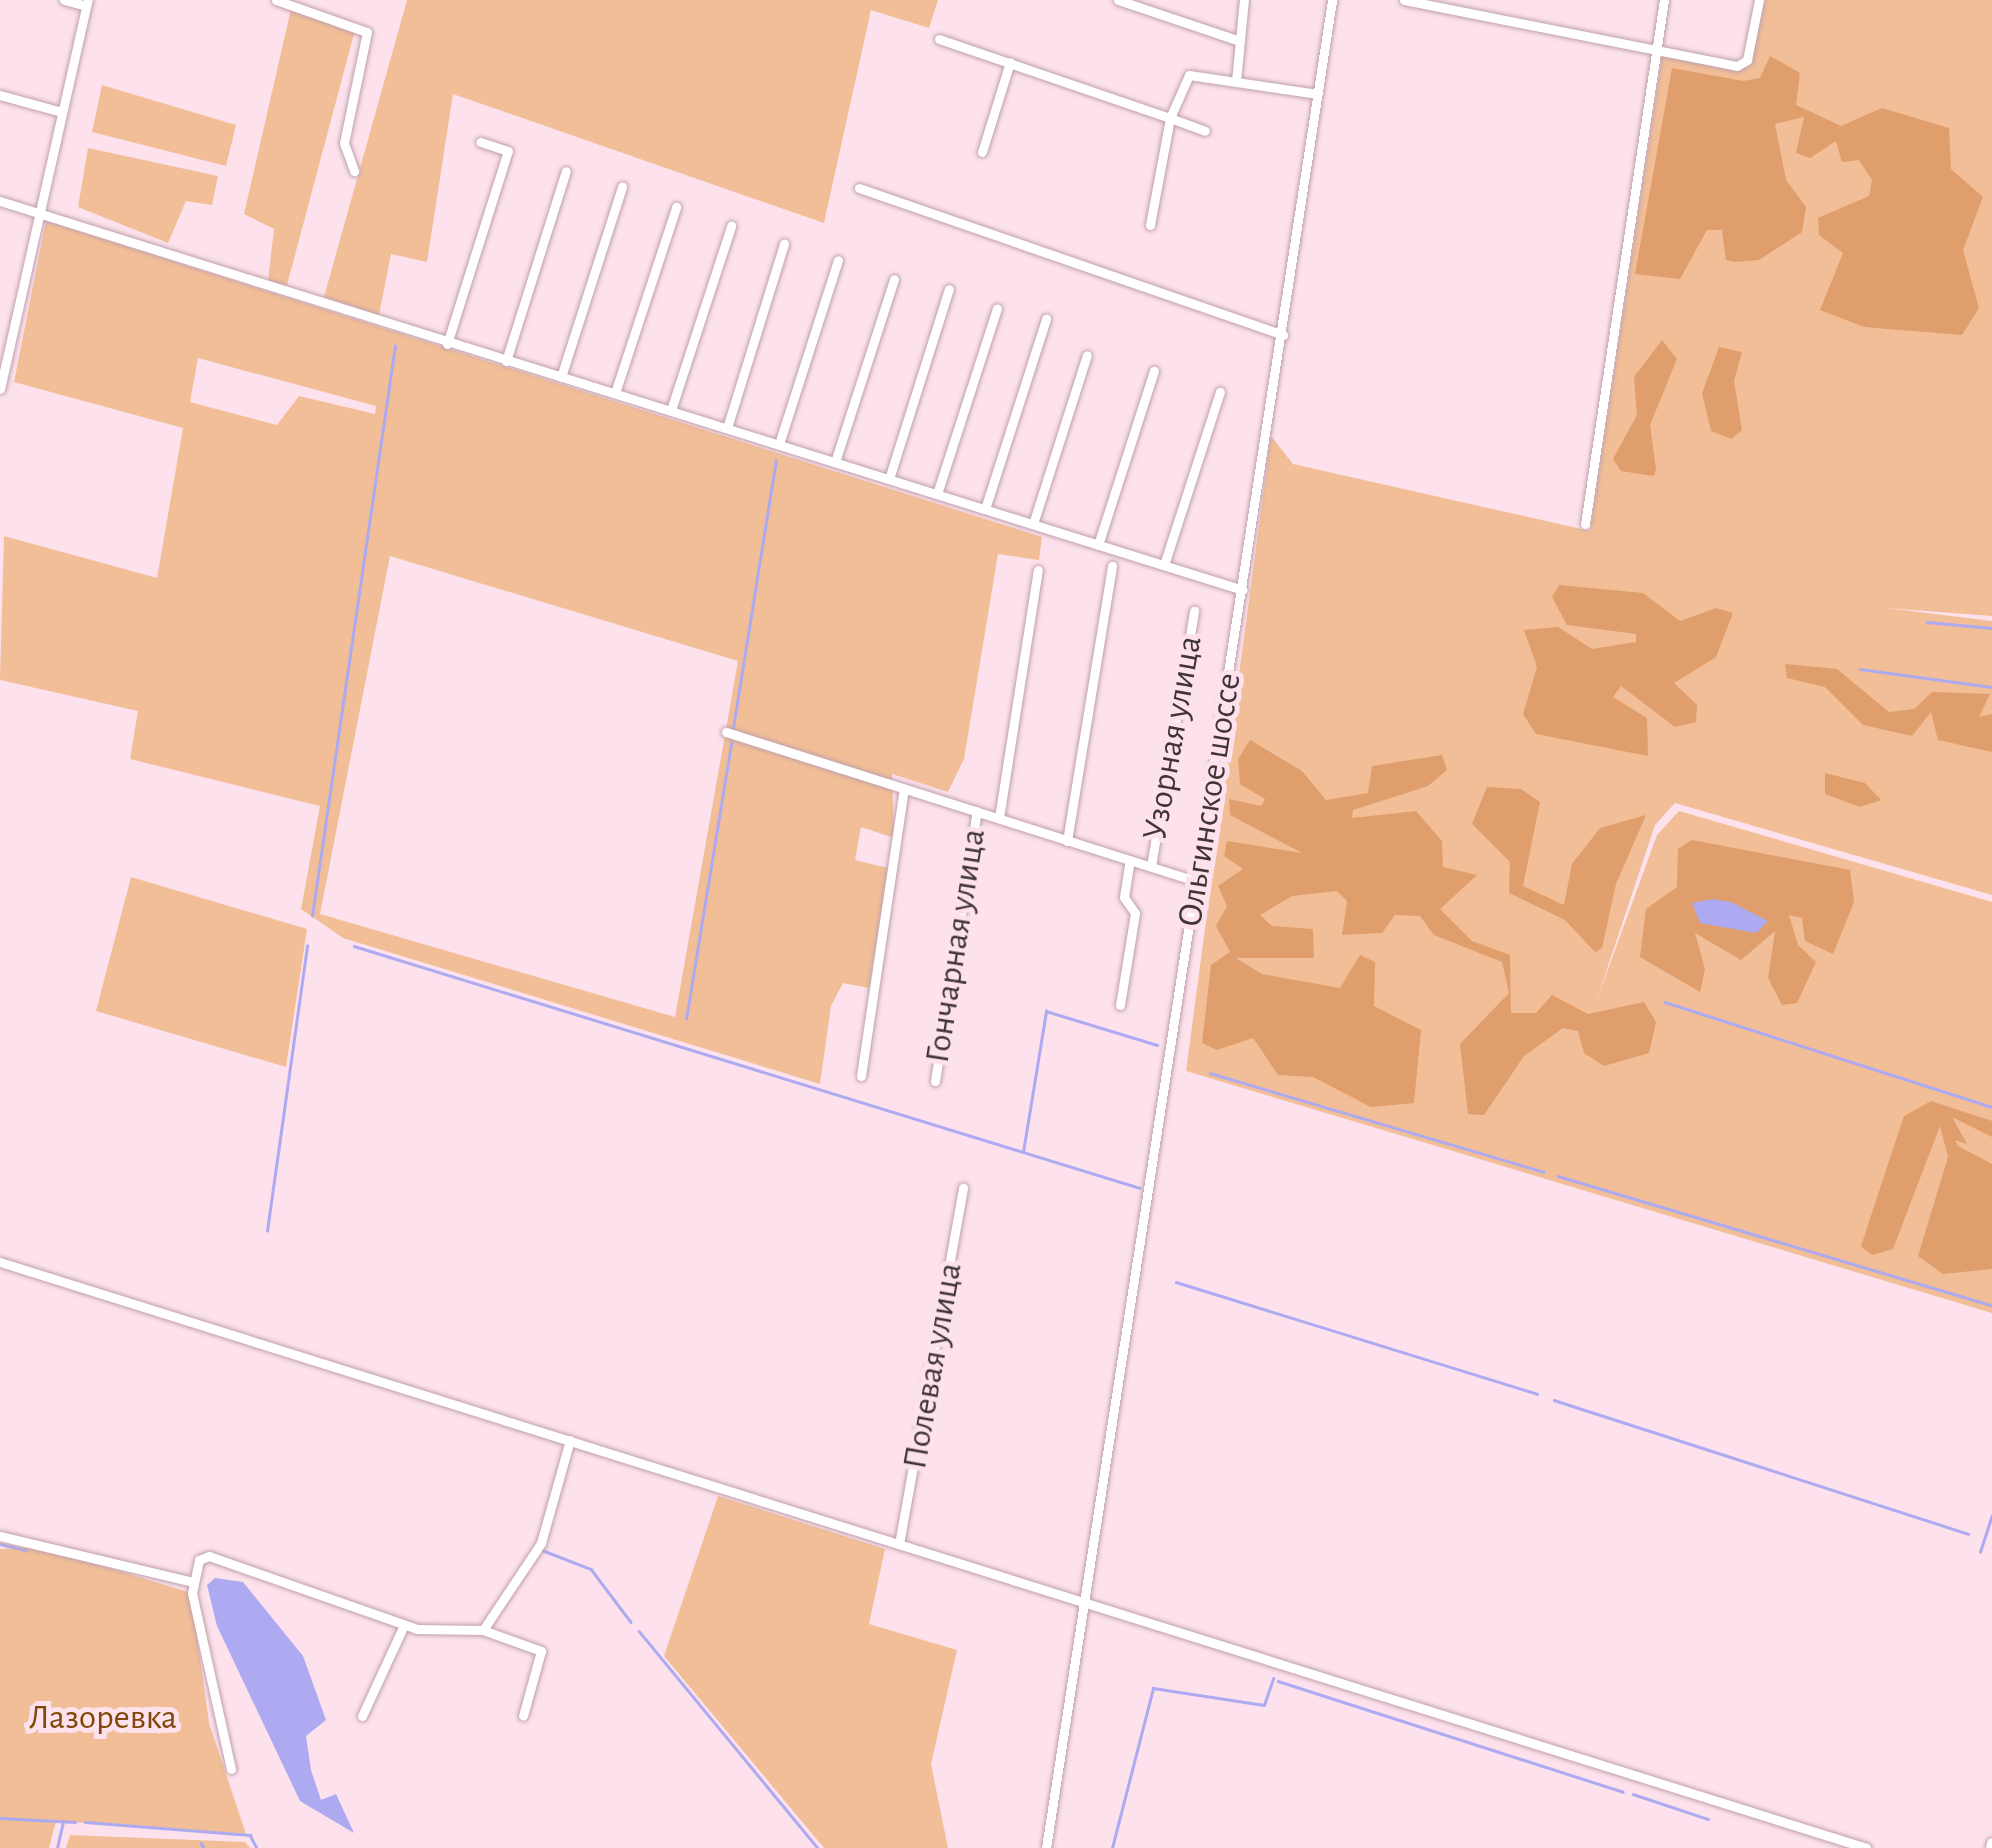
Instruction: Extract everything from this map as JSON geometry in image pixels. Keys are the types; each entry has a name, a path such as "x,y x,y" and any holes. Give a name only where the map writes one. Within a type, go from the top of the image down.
{"street":[{"path":"0,388 87,3 64,0"},
{"path":"276,0 367,32 344,143 354,171"},
{"path":"1118,0 1237,40"},
{"path":"1236,80 1244,0"},
{"name":"Ольгинское шоссе","path":"1046,1848 1332,0"},
{"path":"1404,0 1657,44 1742,65 1759,0"},
{"path":"1585,524 1664,0"},
{"path":"939,40 1205,131"},
{"path":"982,152 1010,62"},
{"path":"1150,225 1170,118 1189,75 1318,94"},
{"path":"0,95 62,112"},
{"path":"447,344 508,151 480,142"},
{"path":"506,361 566,171"},
{"path":"561,377 622,187"},
{"path":"858,188 1283,336"},
{"path":"0,201 1243,590"},
{"path":"615,393 676,207"},
{"path":"671,410 730,226"},
{"path":"726,428 784,244"},
{"path":"780,444 838,260"},
{"path":"835,462 894,280"},
{"path":"889,479 949,288"},
{"path":"937,494 997,308"},
{"path":"985,509 1046,319"},
{"path":"1033,524 1087,355"},
{"path":"1098,544 1154,371"},
{"path":"1164,565 1220,392"},
{"path":"1068,841 1112,566"},
{"path":"999,818 1038,570"},
{"name":"Узорная улица","path":"1151,866 1194,611"},
{"path":"726,732 1197,881"},
{"path":"862,1076 904,789"},
{"name":"Гончарная улица","path":"934,1081 977,811"},
{"path":"1120,1004 1136,913 1124,897 1130,860"},
{"name":"Полевая улица","path":"899,1544 963,1188"},
{"path":"0,1262 1866,1848"},
{"path":"482,1630 541,1543 570,1440"},
{"path":"0,1536 192,1582"},
{"path":"231,1769 192,1582 210,1556 404,1625 482,1630 542,1651 523,1716"},
{"path":"362,1716 404,1625"}],"green space":[{"path":"407,0 938,0 929,28 871,10 824,223 453,94 427,262 391,254 379,315 324,297"},
{"path":"1765,0 1992,0 1992,616 1886,608 1992,621 1992,895 1675,803 1655,825 1596,1002 1657,835 1679,811 1992,902 1992,1313 1186,1071 1271,436 1293,464 1590,531 1663,50 1748,68"},
{"path":"291,9 355,30 287,285 268,281 274,229 244,214"},
{"path":"102,85 236,125 226,166 92,132"},
{"path":"88,148 218,176 212,205 186,201 168,243 78,207"},
{"path":"46,221 1042,537 1039,560 998,554 964,759 948,792 892,774 894,838 861,827 855,860 888,868 869,988 843,983 831,1006 820,1084 343,938 301,909 320,806 130,759 138,711 0,680 4,536 157,578 183,428 14,382","holes":["198,358 376,406 375,414 299,396 277,425 190,402","390,556 738,661 675,1017 320,914"]},
{"path":"131,877 307,929 286,1067 96,1011"},
{"path":"718,1496 885,1549 869,1624 957,1650 931,1764 948,1848 824,1848 664,1656"},
{"name":"Лазоревка","path":"41,1547 191,1593 209,1723 246,1834 56,1821 49,1848 0,1848 0,1549"},
{"path":"70,1835 245,1842 250,1848 66,1848"}],"shaded area":[{"path":"1770,56 1800,73 1796,105 1841,126 1882,108 1949,128 1951,169 1983,197 1963,250 1979,308 1962,335 1864,327 1820,310 1843,253 1819,235 1818,218 1869,196 1872,180 1859,160 1842,162 1836,141 1810,158 1796,153 1804,117 1775,124 1786,180 1806,207 1802,232 1759,260 1735,262 1726,260 1722,230 1707,230 1680,279 1635,274 1672,68 1743,81 1760,78"},
{"path":"1662,340 1677,359 1650,425 1654,476 1621,471 1613,459 1637,415 1634,377"},
{"path":"1719,347 1742,352 1734,381 1742,430 1731,439 1711,431 1702,393"},
{"path":"1559,585 1643,593 1680,621 1716,608 1733,613 1716,657 1674,683 1697,705 1696,722 1675,727 1621,686 1613,697 1647,718 1648,756 1536,734 1523,714 1537,667 1524,630 1558,627 1592,649 1636,642 1636,634 1567,625 1552,597"},
{"path":"1785,664 1837,669 1889,712 1914,709 1932,692 1990,694 1979,717 1992,714 1992,752 1938,740 1931,712 1912,736 1863,725 1825,687 1787,678"},
{"path":"1250,740 1302,771 1326,800 1368,793 1372,766 1442,755 1447,770 1428,786 1353,810 1352,818 1416,811 1442,841 1443,867 1477,875 1440,909 1472,941 1510,955 1511,1013 1536,1013 1552,995 1588,1014 1644,1002 1656,1022 1649,1053 1604,1066 1584,1053 1578,1031 1563,1028 1524,1056 1484,1115 1468,1114 1460,1044 1509,993 1502,962 1434,935 1420,916 1395,915 1382,933 1342,935 1347,901 1337,891 1292,896 1260,915 1272,926 1313,929 1314,958 1236,958 1262,974 1340,988 1360,955 1375,962 1374,1006 1421,1030 1414,1103 1371,1107 1313,1077 1278,1075 1253,1038 1217,1050 1202,1043 1211,965 1230,952 1216,926 1227,906 1218,886 1243,869 1224,856 1227,841 1302,853 1230,815 1229,799 1261,806 1265,799 1240,784 1238,759"},
{"path":"1825,773 1865,783 1881,800 1860,807 1825,794"},
{"path":"1487,787 1521,789 1540,802 1523,886 1564,905 1572,864 1600,828 1646,815 1616,884 1602,948 1595,952 1565,920 1509,893 1510,862 1472,824"},
{"path":"1692,840 1850,870 1854,902 1833,954 1805,941 1802,918 1789,915 1798,945 1816,962 1797,1003 1782,1005 1768,978 1775,931 1741,960 1695,933 1705,969 1700,992 1640,957 1646,909 1677,887 1678,849"},
{"path":"1712,899 1731,902 1768,921 1756,933 1700,923 1692,903"},
{"path":"1931,1101 1992,1121 1992,1137 1952,1117 1967,1144 1955,1140 1958,1146 1992,1164 1992,1269 1943,1274 1918,1256 1948,1157 1940,1126 1893,1249 1872,1255 1861,1246 1904,1116"},
{"path":"215,1578 243,1582 303,1656 326,1720 306,1736 311,1770 321,1800 336,1794 354,1833 300,1801 217,1626 207,1585"}],"waterway":[{"path":"312,916 395,346"},
{"path":"733,728 776,460"},
{"path":"1927,622 1992,628"},
{"path":"1860,669 1992,687"},
{"path":"686,1019 731,743"},
{"path":"267,1231 307,946"},
{"path":"354,946 1140,1188"},
{"path":"1665,1002 1992,1107"},
{"path":"1023,1152 1046,1011 1157,1045"},
{"path":"1210,1073 1544,1172"},
{"path":"1558,1176 1992,1305"},
{"path":"1176,1282 1537,1394"},
{"path":"1554,1400 1968,1534"},
{"path":"1980,1552 1992,1516"},
{"path":"0,1544 26,1550"},
{"path":"542,1550 591,1569 631,1622"},
{"path":"639,1631 818,1848"},
{"path":"1112,1848 1153,1688 1264,1705 1273,1679"},
{"path":"1278,1681 1623,1792"},
{"path":"1633,1794 1708,1819"},
{"path":"0,1818 75,1822"},
{"path":"57,1848 63,1822"},
{"path":"85,1822 250,1835 257,1848"},
{"path":"201,1843 204,1848"}]}
